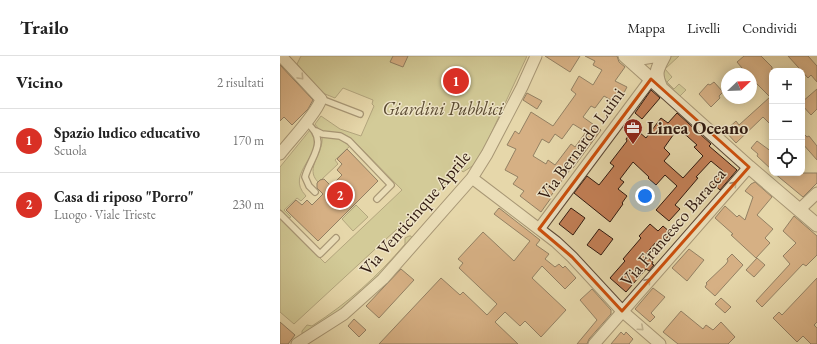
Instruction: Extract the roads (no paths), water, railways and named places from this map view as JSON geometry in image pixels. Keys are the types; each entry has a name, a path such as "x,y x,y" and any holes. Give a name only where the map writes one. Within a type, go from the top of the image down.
{"street":[{"path":"280,152 318,107 321,99 281,56"},
{"name":"Via Venticinque Aprile","path":"297,344 344,314 378,284 472,178 487,154 522,87 536,56"},
{"path":"626,56 635,59 658,58"},
{"path":"626,56 817,226"},
{"path":"646,73 646,62 658,58"},
{"path":"658,58 657,77 661,88"},
{"name":"Via Bernardo Luini","path":"539,229 646,73"},
{"name":"Via Francesco Baracca","path":"594,344 749,167"},
{"path":"472,178 572,256 622,311 660,344"},
{"path":"799,210 817,194"}],"lane":[{"path":"321,99 360,114"},
{"path":"306,122 322,134 340,136 349,141 391,185 377,199"},
{"path":"315,192 309,186 305,177 317,148 318,140 316,131"},
{"path":"280,214 320,254 336,238"}],"place":[{"name":"Spazio ludico educativo","path":"456,81"},
{"name":"Linea Oceano","path":"633,145"},
{"name":"Casa di riposo \"Porro\"","path":"340,195"}],"park label":[{"name":"Giardini Pubblici","path":"443,109"}]}
